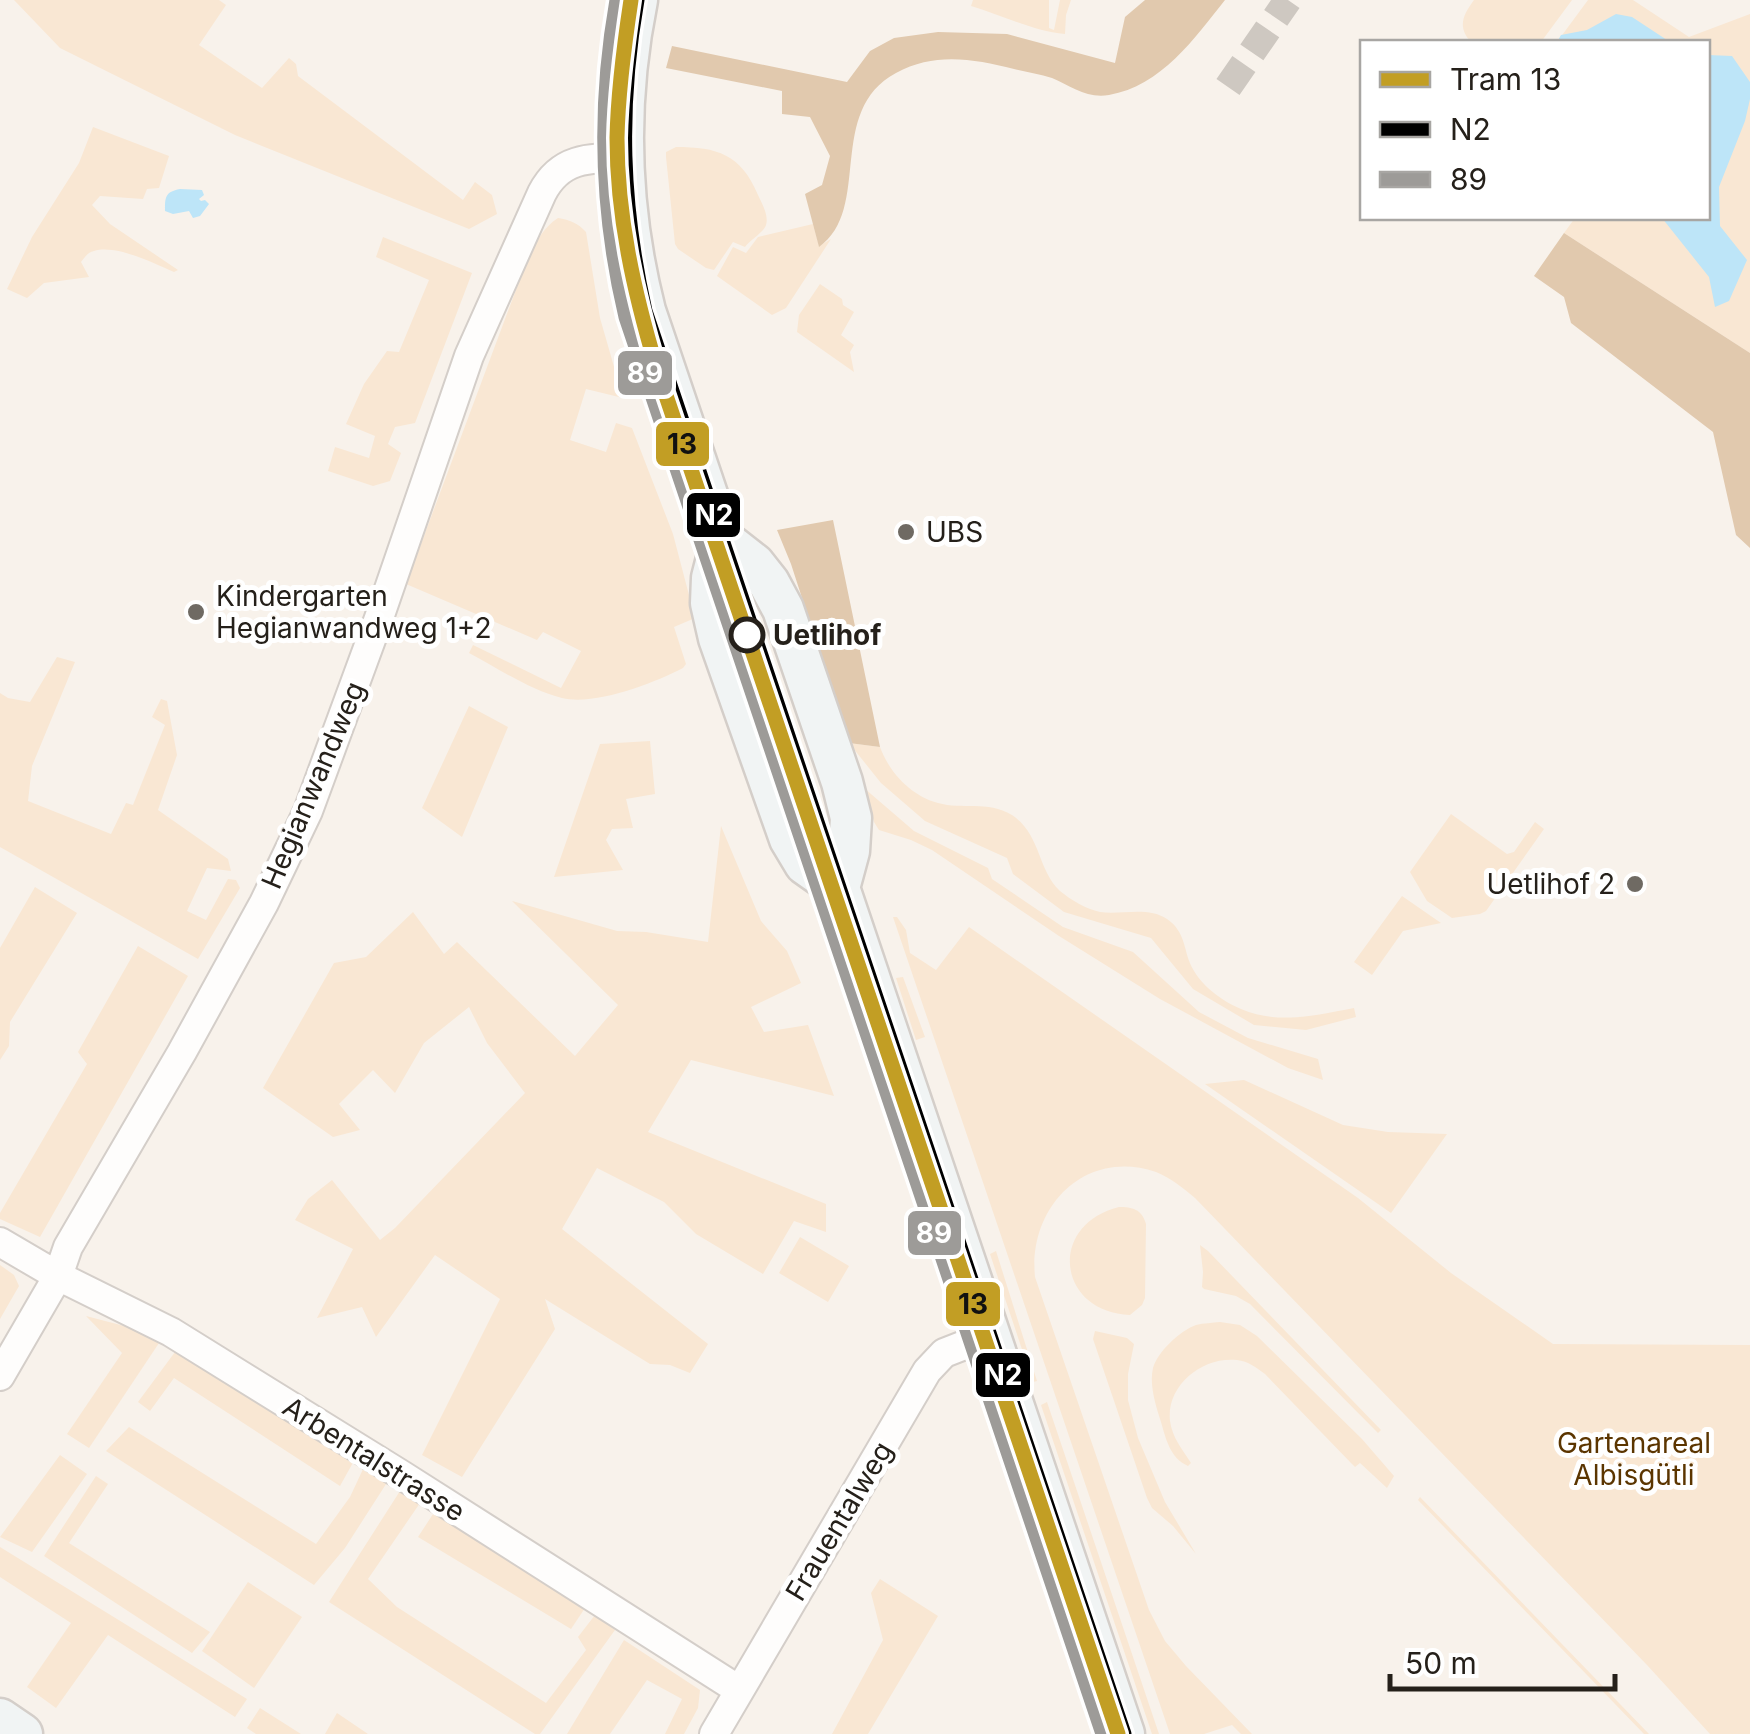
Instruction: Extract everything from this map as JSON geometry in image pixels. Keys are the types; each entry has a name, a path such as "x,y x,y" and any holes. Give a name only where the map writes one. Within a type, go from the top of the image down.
{"main road":[{"path":"637,0 624,74 628,217 639,286 722,539 710,603 790,839 805,864 839,888"},
{"path":"722,539 754,564 782,609 842,782 852,818 850,851 839,888 1124,1734"},
{"path":"0,1720 22,1734"}],"street":[{"name":"Hegianwandweg","path":"0,1376 58,1276 68,1247 264,903 308,811 470,356 548,181 572,163 624,158"},
{"name":"Arbentalstrasse","path":"0,1242 184,1340 739,1690"},
{"name":"Frauentalweg","path":"714,1734 927,1371 944,1352 990,1336"}],"green space":[{"path":"14,0 219,0 226,5 199,45 262,88 289,58 296,64 298,76 463,200 475,182 492,195 497,214 469,229 235,135 60,48"},
{"path":"973,0 1049,0 1049,28 1054,30 1060,0 1071,0 1065,34 971,6"},
{"path":"1474,0 1572,0 1542,40 1470,40 1463,21"},
{"path":"1588,0 1633,0 1689,37 1750,14 1750,353 1564,233 1574,220 1710,220 1710,40 1558,40"},
{"path":"93,127 169,156 159,188 147,189 143,199 100,196 92,205 110,224 178,270 103,250 90,252 81,262 89,277 44,283 27,298 7,289 32,237 79,163"},
{"path":"676,147 715,151 735,162 751,181 766,213 763,230 745,247 733,242 714,270 675,244 666,152"},
{"path":"558,218 574,222 586,232 600,318 623,398 586,389 570,440 606,452 616,423 632,428 673,534 695,618 674,627 686,664 683,668 624,692 575,700 538,690 469,653 473,645 561,688 581,651 543,632 537,640 406,584 523,271 541,235"},
{"path":"813,224 819,246 831,239 786,308 772,315 717,276 733,247 746,253 758,237"},
{"path":"383,237 472,273 415,423 395,427 388,444 401,453 390,481 373,486 328,471 335,447 369,458 375,436 346,424 364,384 387,351 399,352 429,280 376,257"},
{"path":"820,284 854,312 841,335 854,345 850,352 854,372 797,332 799,315"},
{"path":"57,657 75,662 32,766 28,801 111,834 126,803 133,805 165,725 152,717 161,699 167,701 177,755 158,810 228,859 231,871 207,868 187,911 206,920 228,879 236,880 240,888 198,959 0,847 0,693 30,702"},
{"path":"469,706 508,727 462,837 422,808"},
{"path":"650,741 655,794 626,799 633,828 612,829 606,840 623,870 554,877 600,744"},
{"path":"849,743 880,747 902,782 928,800 993,808 1012,815 1028,832 1053,882 1079,904 1100,912 1143,912 1167,919 1179,932 1196,975 1232,1005 1255,1014 1283,1018 1354,1008 1356,1017 1306,1030 1254,1025 1193,989 1151,938 1064,912 1013,874 1007,858 925,821 881,783"},
{"path":"864,788 914,831 988,868 992,879 1063,927 1133,952 1199,1012 1248,1038 1318,1059 1323,1080 1288,1068 1160,999 932,850 879,830"},
{"path":"1451,814 1507,854 1514,852 1535,822 1544,829 1480,914 1452,918 1427,901 1410,872"},
{"path":"721,826 761,921 787,951 801,983 751,1007 764,1032 808,1025 834,1096 691,1060 648,1132 826,1204 826,1232 794,1221 763,1274 696,1234 664,1202 597,1168 562,1229 708,1344 690,1373 670,1365 650,1364 545,1299 555,1329 462,1477 422,1455 500,1299 435,1255 376,1337 362,1307 317,1318 353,1249 295,1220 308,1199 332,1180 380,1240 525,1093 487,1043 469,1007 424,1043 395,1093 373,1070 339,1104 360,1130 333,1137 263,1088 334,963 366,957 413,912 444,954 457,942 575,1056 618,1005 512,901 617,931 708,942"},
{"path":"35,887 77,913 10,1022 9,1046 0,1060 0,948"},
{"path":"1402,896 1441,923 1403,931 1372,975 1354,962"},
{"name":"Gartenareal Albisgütli","path":"893,917 906,930 910,953 936,970 969,927 1358,1198 1451,1273 1553,1344 1750,1345 1750,1734 1710,1734 1195,1198 1156,1172 1106,1168 1066,1189 1051,1207 1035,1251 1035,1277 1149,1610 1165,1641 1252,1734 1241,1734 1232,1725 1204,1734 1170,1734"},
{"path":"138,946 188,976 40,1237 0,1219 0,1213 87,1064 78,1052"},
{"path":"903,977 925,1037 916,1040 896,978"},
{"path":"1244,1080 1343,1125 1388,1132 1447,1134 1391,1213 1205,1084"},
{"path":"1119,1207 1136,1210 1146,1224 1145,1298 1130,1315 1106,1310 1087,1299 1075,1284 1070,1267 1072,1248 1080,1231 1096,1217"},
{"path":"800,1237 849,1266 828,1302 779,1273"},
{"path":"1200,1245 1381,1430 1378,1433 1250,1304 1202,1287"},
{"path":"996,1251 1037,1381 1033,1382 990,1254"},
{"path":"0,1265 14,1275 19,1286 0,1319"},
{"path":"86,1316 132,1328 159,1343 89,1448 67,1434 122,1353"},
{"path":"1196,1325 1240,1325 1257,1336 1362,1439 1394,1476 1387,1488 1360,1463 1355,1467 1265,1374 1237,1360 1200,1368 1180,1385 1170,1408 1170,1421 1175,1438 1191,1463 1188,1466 1177,1458 1167,1441 1155,1402 1153,1368 1183,1332"},
{"path":"1095,1331 1127,1338 1134,1344 1128,1400 1138,1438 1165,1502 1196,1554 1147,1498 1093,1339"},
{"path":"175,1352 355,1459 340,1486 174,1378 150,1411 138,1402"},
{"path":"1047,1402 1159,1734 1152,1734 1041,1405"},
{"path":"129,1427 316,1544 350,1497 364,1467 388,1481 345,1548 314,1585 106,1451"},
{"path":"60,1455 87,1474 32,1552 0,1537"},
{"path":"96,1476 108,1484 69,1543 210,1632 192,1653 44,1556"},
{"path":"400,1491 420,1503 368,1579 397,1607 546,1703 586,1650 578,1637 595,1615 615,1630 540,1734 329,1602"},
{"path":"1420,1497 1649,1734 1644,1734 1418,1500"},
{"path":"435,1511 587,1605 571,1629 418,1537"},
{"path":"0,1547 247,1699 235,1717 108,1635 56,1708 27,1687 71,1623 0,1577"},
{"path":"880,1579 938,1616 868,1734 832,1734 883,1640 871,1593"},
{"path":"248,1582 302,1617 254,1688 202,1651"},
{"path":"624,1640 700,1690 698,1708 684,1734 665,1734 682,1699 647,1680 610,1734 567,1734"},
{"path":"260,1708 301,1734 256,1734 247,1728"},
{"path":"337,1713 368,1734 325,1734"}],"shaded area":[{"path":"1145,0 1225,0 1202,30 1161,71 1128,90 1093,95 1047,77 969,60 925,62 896,73 875,90 862,111 844,209 835,230 819,247 805,194 822,185 830,156 810,117 782,114 782,91 666,68 672,46 847,82 870,51 894,38 938,32 1007,34 1115,63 1125,17"},
{"path":"1564,233 1750,353 1750,548 1736,535 1713,432 1571,323 1564,297 1534,276"},
{"path":"833,520 880,747 849,743 777,530"}],"water":[{"path":"1616,14 1632,17 1667,40 1558,40 1561,35 1587,30"},
{"path":"1710,55 1732,56 1750,82 1750,99 1719,187 1720,226 1747,260 1729,301 1715,307 1709,277 1664,220 1710,220"},
{"path":"180,189 202,190 204,195 199,199 209,204 200,216 193,218 189,211 165,211 167,196"}],"tunnel":[{"path":"1228,87 1288,0"}],"tram line":[{"name":"13","path":"631,0 619,104 618,167 628,253 648,338 1118,1734"}],"transit line":[{"name":"89","path":"617,0 607,80 605,159 611,238 626,317 1103,1734"},
{"name":"N2","path":"637,0 627,79 625,156 631,232 645,311 1124,1734"}],"place":[{"name":"UBS","path":"906,532"},
{"name":"Kindergarten Hegianwandweg 1+2","path":"196,612"},
{"name":"Uetlihof","path":"747,635"},
{"name":"Uetlihof 2","path":"1635,884"}]}
